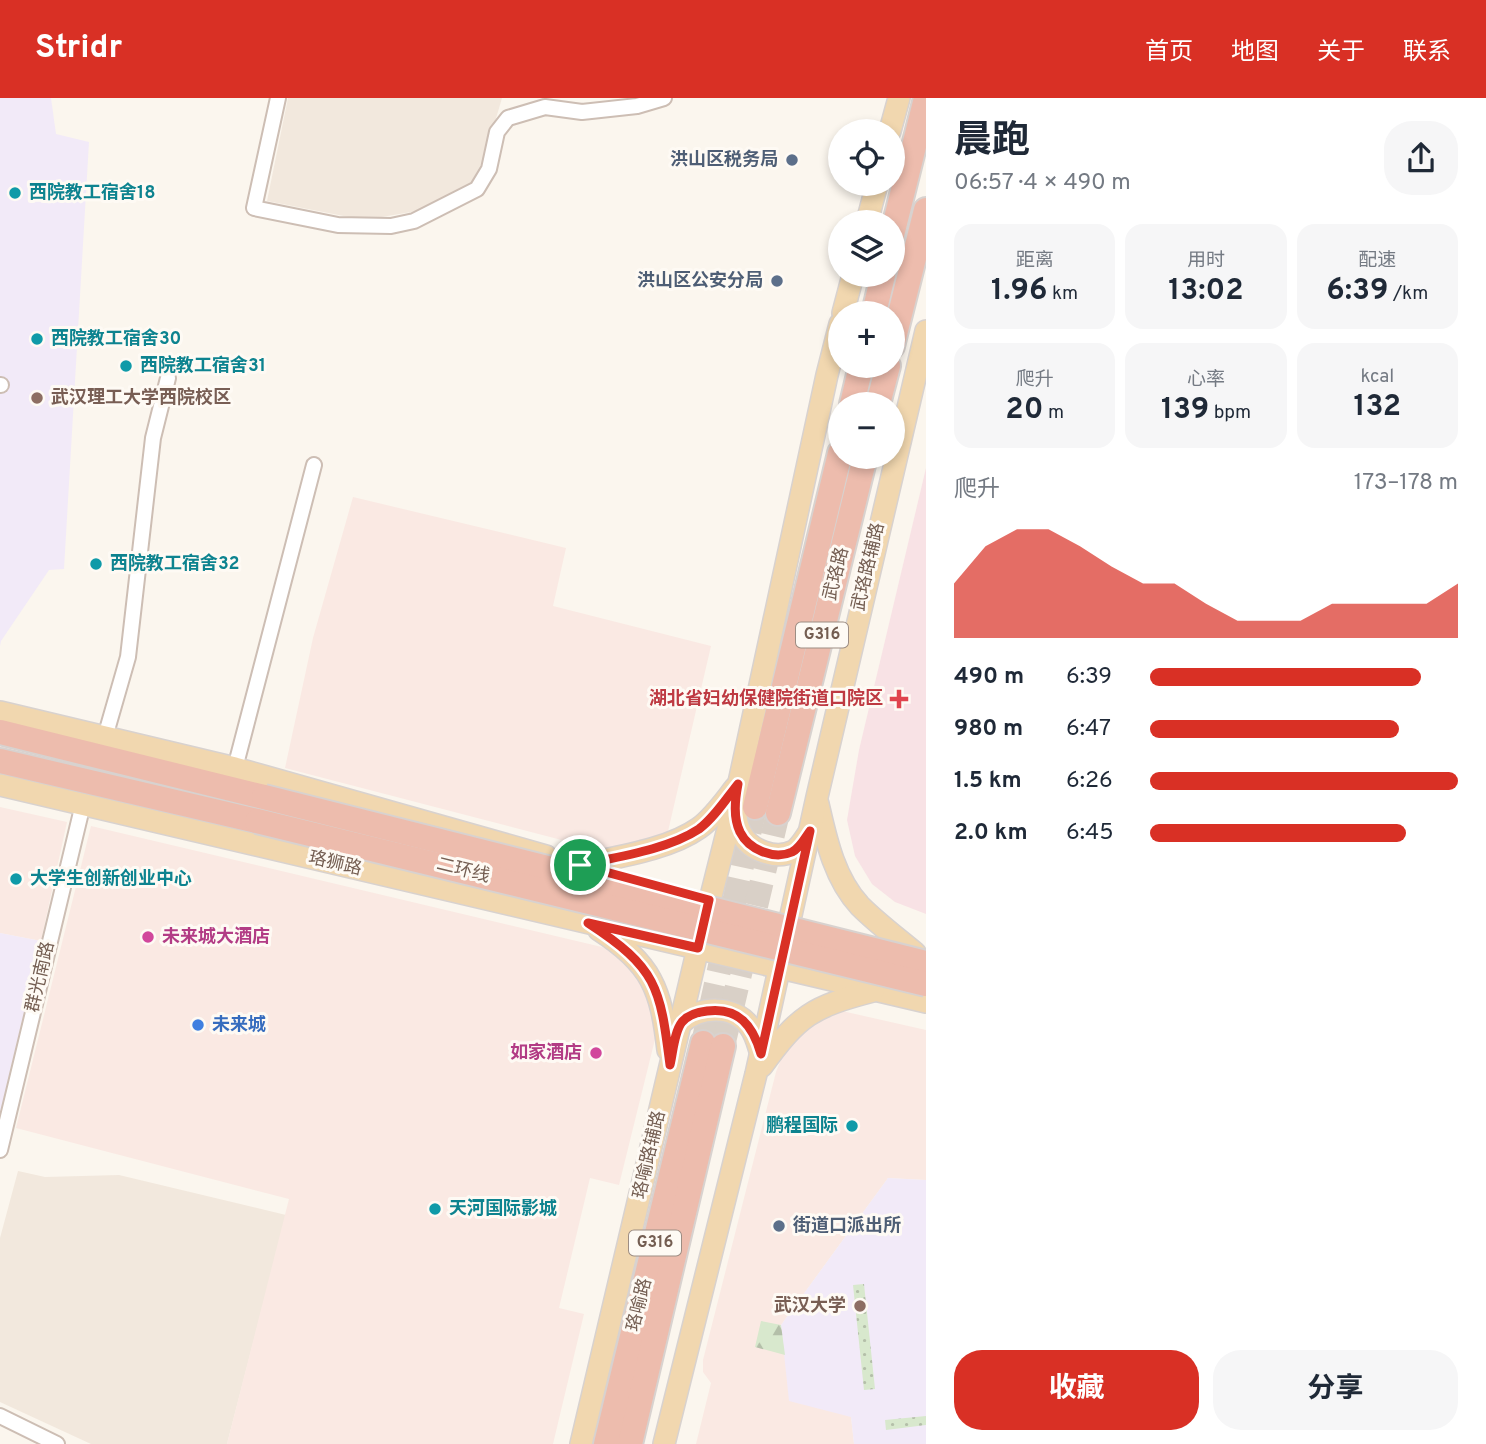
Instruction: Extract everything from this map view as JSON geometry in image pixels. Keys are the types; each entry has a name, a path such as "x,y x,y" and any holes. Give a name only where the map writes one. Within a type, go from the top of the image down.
{"highway":[{"path":"898,210 926,98"},
{"path":"903,301 926,210"},
{"name":"武珞路","path":"751,801 836,469"},
{"name":"武珞路","path":"751,801 861,469"},
{"path":"0,732 99,746"},
{"name":"二环线","path":"99,746 264,797 922,957"},
{"name":"二环线","path":"0,761 926,984"},
{"name":"珞喻路","path":"606,1444 713,1044 630,1444"}],"main road":[{"path":"893,119 899,98"},
{"name":"武珞路辅路","path":"780,968 817,797 926,331"},
{"path":"698,948 709,900 751,801 828,371"},
{"path":"0,712 99,746 235,768 922,957"},
{"name":"珞狮路","path":"0,785 875,990"},
{"path":"817,797 832,856 846,886 859,904 922,957"},
{"path":"751,801 736,821 746,841 763,852 793,852 810,831"},
{"path":"580,865 643,850 685,836 707,821 751,801"},
{"path":"588,923 626,950 656,986 664,1019 670,1065"},
{"name":"珞喻路辅路","path":"581,1444 698,948"},
{"path":"664,1444 780,968"},
{"path":"758,1064 803,1019 825,1005 875,990 926,1002"},
{"path":"680,1024 687,1017 704,1011 735,1013 749,1025 755,1036 758,1064"}],"street":[{"path":"278,98 254,208 338,225 378,227 414,221 477,189 489,169 497,132 508,118 540,102 582,113 637,106 664,98"},
{"path":"99,746 128,657 152,438 168,378"},
{"path":"235,768 314,465"},
{"name":"群光南路","path":"0,1150 83,804"},
{"path":"0,1416 57,1444"}],"shaded area":[{"name":"武汉理工大学西院校区","path":"0,98 51,98 56,134 89,142 64,569 49,570 0,646"},
{"path":"288,98 502,98 484,159 466,191 417,211 364,220 267,201"},
{"name":"湖北省妇幼保健院街道口院区","path":"926,468 926,914 895,902 872,884 855,856 847,820 859,750"},
{"path":"353,497 566,548 553,606 711,646 663,853 640,863 600,850 285,768 313,638"},
{"path":"0,807 67,822 41,941 0,933"},
{"path":"91,826 623,952 661,1015 619,1185 590,1178 559,1308 584,1314 553,1444 227,1444 289,1199 16,1128"},
{"path":"0,933 41,941 0,1113"},
{"path":"842,1011 926,1030 926,1180 888,1178 781,1325 785,1355 851,1417 854,1444 696,1444 711,1383 703,1372 703,1360 776,1072 795,1034 827,1014"},
{"path":"18,1171 45,1177 119,1175 286,1215 227,1444 91,1444 0,1402 0,1238"},
{"name":"武汉大学","path":"888,1178 926,1180 926,1444 854,1444 851,1417 789,1401 781,1325"}],"green space":[{"path":"864,1284 875,1389 864,1390 853,1285"},
{"path":"761,1321 781,1325 785,1355 755,1347"},
{"path":"926,1416 926,1425 886,1430 885,1420"}],"tunnel":[{"path":"703,1043 755,807"},
{"path":"723,1046 778,813"}],"place":[{"name":"洪山区税务局","path":"792,160"},
{"name":"西院教工宿舍18","path":"15,193"},
{"name":"洪山区公安分局","path":"777,281"},
{"name":"西院教工宿舍30","path":"37,339"},
{"name":"西院教工宿舍31","path":"126,366"},
{"name":"武汉理工大学西院校区","path":"37,398"},
{"name":"西院教工宿舍32","path":"96,564"},
{"name":"湖北省妇幼保健院街道口院区","path":"899,699"},
{"name":"大学生创新创业中心","path":"16,879"},
{"name":"未来城大酒店","path":"148,937"},
{"name":"未来城","path":"198,1025"},
{"name":"如家酒店","path":"596,1053"},
{"name":"鹏程国际","path":"852,1126"},
{"name":"天河国际影城","path":"435,1209"},
{"name":"街道口派出所","path":"779,1226"},
{"name":"武汉大学","path":"860,1306"}],"route":[{"path":"738,784 736,821 746,841 754,848 775,854 793,852 810,831 761,1054 749,1025 735,1013 704,1011 687,1017 680,1024 670,1065 664,1019 656,986 626,950 588,923 698,948 709,900 580,865 643,850 685,836 714,814 738,784"}]}
